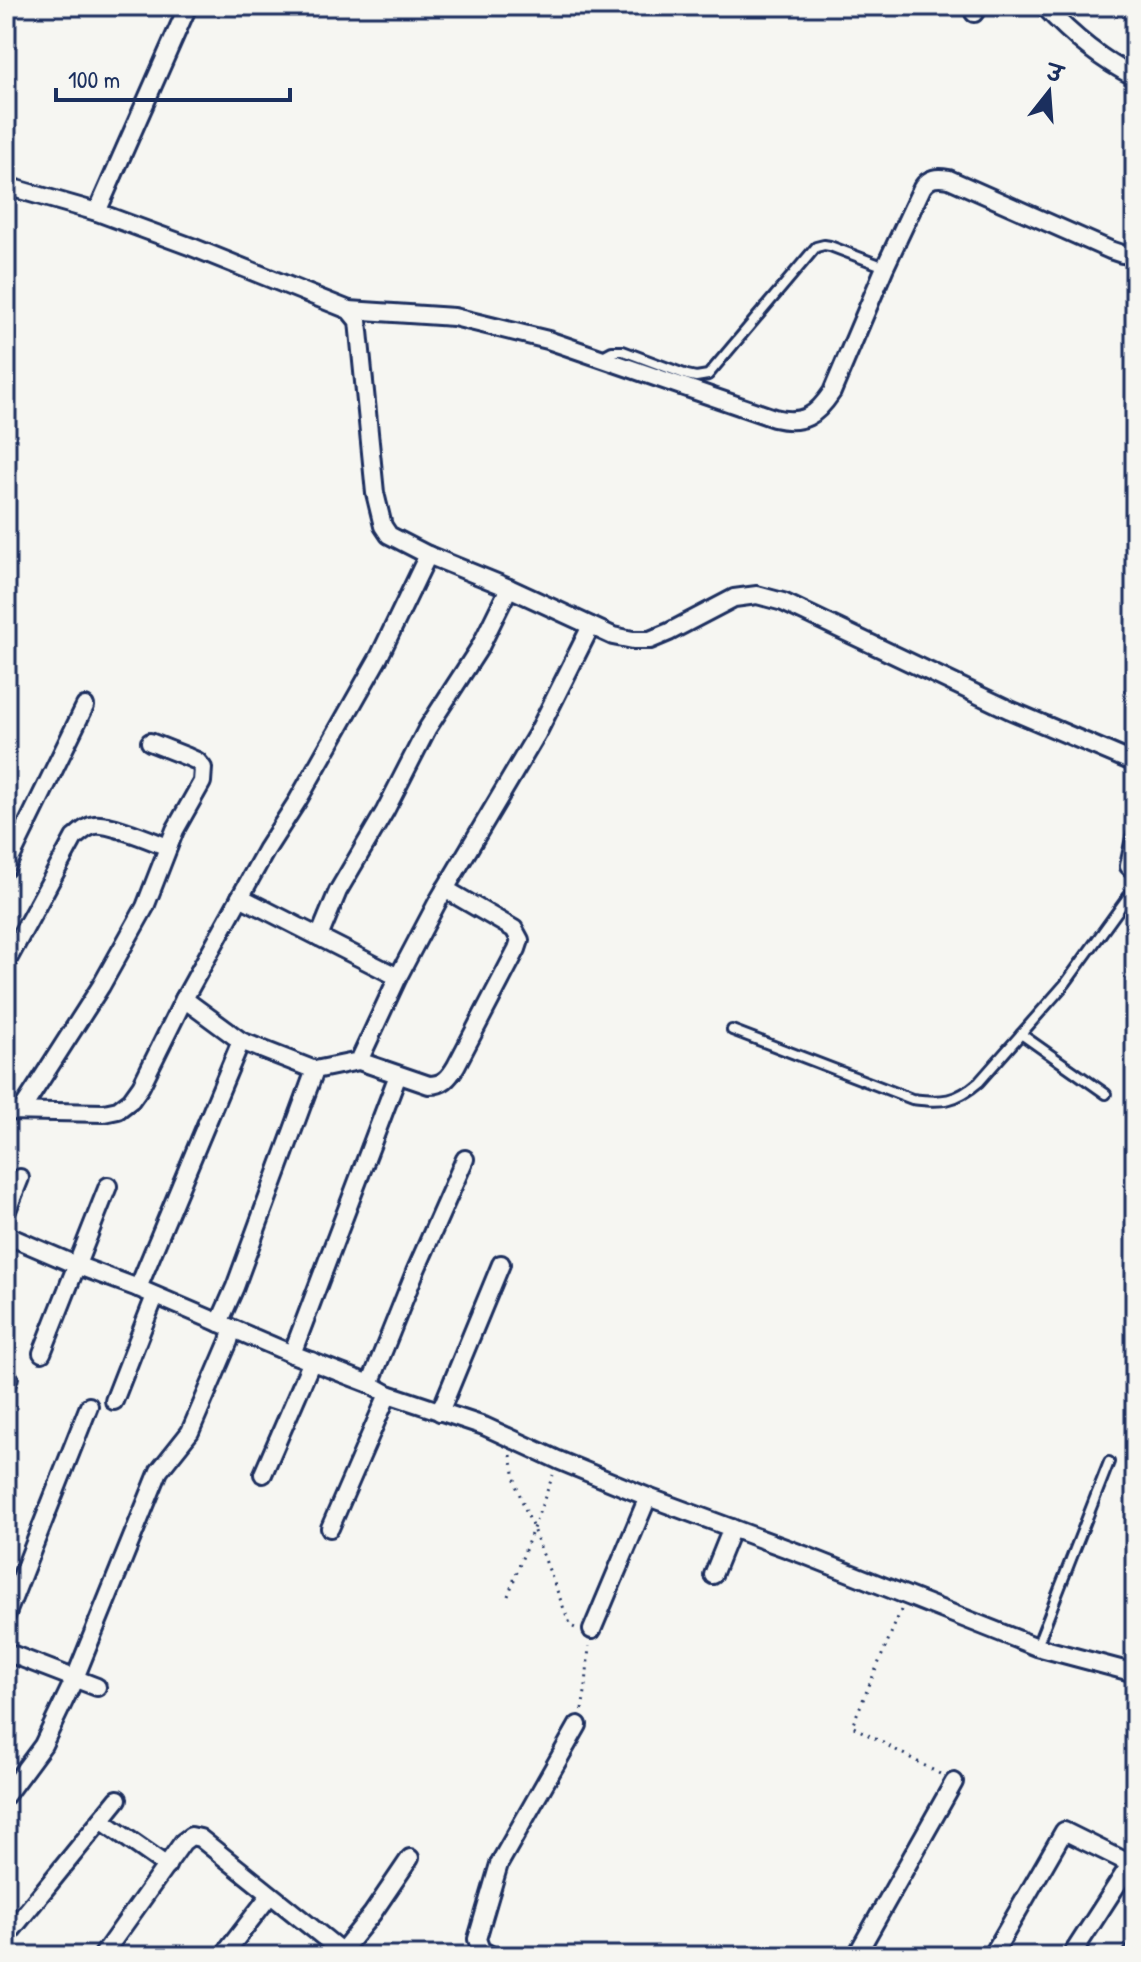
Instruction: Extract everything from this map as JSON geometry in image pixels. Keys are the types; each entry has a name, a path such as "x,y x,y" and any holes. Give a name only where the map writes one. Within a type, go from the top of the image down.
{"street":[{"path":"97,212 188,6"},
{"path":"1044,6 1094,51 1135,77"},
{"path":"6,186 97,212 349,310 454,317 548,340 774,418 797,421 824,405 832,392 885,267 922,188 930,179 949,179 1110,250 1135,255"},
{"path":"349,310 358,321 375,493 383,526 389,535 613,636 633,640 650,640 734,598 757,595 783,602 1010,710 1135,763"},
{"path":"13,1111 104,1113 118,1110 131,1100 266,850 379,657 428,555"},
{"path":"319,937 338,891 385,811 427,729 480,647 509,588"},
{"path":"359,1061 398,977 445,889 537,734 591,626"},
{"path":"6,868 85,706"},
{"path":"13,1111 101,986 145,907 175,830 202,782 203,768 197,761 150,742"},
{"path":"6,963 74,838 87,828 97,824 108,826 168,847"},
{"path":"1135,838 1129,866 1135,871"},
{"path":"184,999 241,1041 315,1070 359,1061 429,1085 444,1082 456,1066 520,940 514,929 445,889"},
{"path":"240,897 398,977"},
{"path":"138,1288 241,1041"},
{"path":"6,1795 43,1745 75,1678 159,1471 190,1432 229,1341 226,1326 235,1287 315,1070"},
{"path":"292,1354 398,1075"},
{"path":"370,1384 465,1159"},
{"path":"6,1213 20,1178"},
{"path":"42,1353 108,1186"},
{"path":"6,1235 388,1394 484,1426 648,1497 1037,1647 1135,1673"},
{"path":"440,1412 501,1264"},
{"path":"114,1401 155,1296"},
{"path":"263,1474 312,1361"},
{"path":"330,1528 388,1394"},
{"path":"6,1616 89,1406"},
{"path":"592,1633 648,1497"},
{"path":"713,1575 732,1528"},
{"path":"6,1652 97,1687"},
{"path":"492,1956 481,1950 477,1939 499,1864 578,1725"},
{"path":"856,1956 954,1782"},
{"path":"6,1937 118,1799"},
{"path":"101,1820 167,1866"},
{"path":"992,1956 1064,1831 1133,1864 1071,1956"},
{"path":"102,1956 183,1842 191,1836 200,1838 339,1954 372,1914 410,1858"},
{"path":"223,1956 270,1895"}],"lane":[{"path":"598,358 612,351 623,351 687,375 708,375 816,247 830,246 885,267"},
{"path":"732,1030 912,1099 933,1102 953,1100 979,1082 1065,984 1135,887"},
{"path":"1021,1034 1106,1094"},
{"path":"1037,1647 1109,1462"}],"path":[{"path":"506,1436 516,1485 571,1626 582,1633 592,1633 578,1725"},
{"path":"508,1596 558,1460"},
{"path":"901,1610 852,1726 954,1782"}]}
